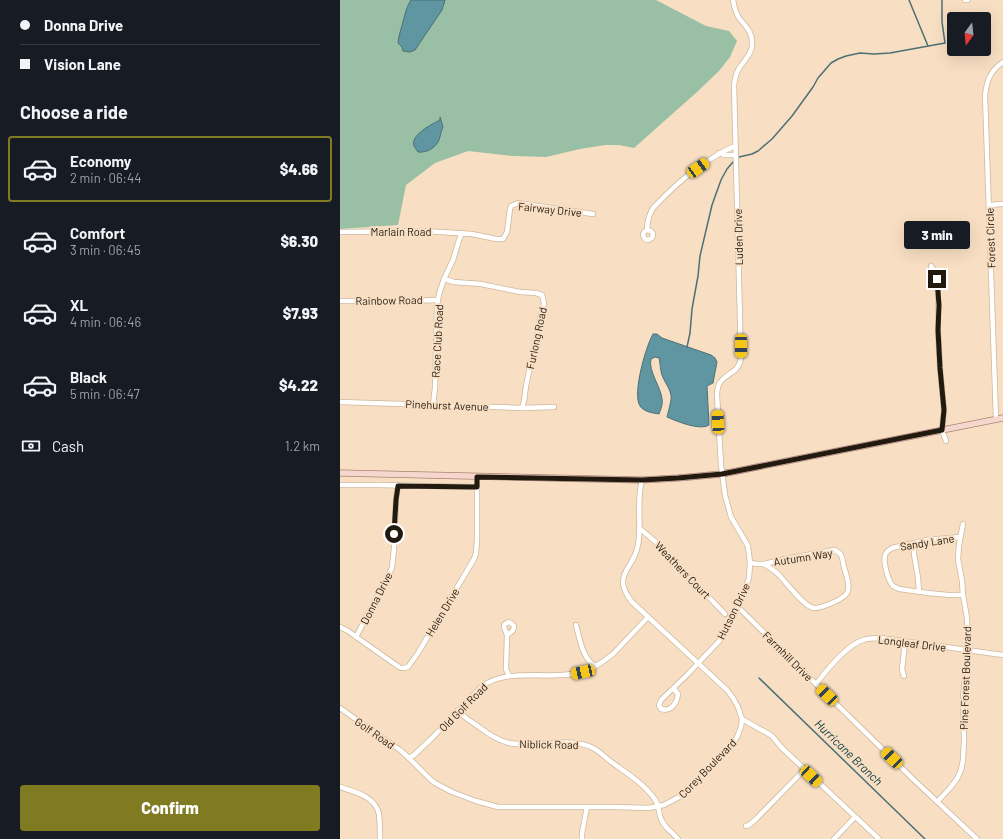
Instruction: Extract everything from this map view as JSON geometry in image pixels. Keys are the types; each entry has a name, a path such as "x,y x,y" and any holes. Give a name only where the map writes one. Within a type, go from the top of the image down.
{"main road":[{"path":"340,473 642,480 678,478 722,474 1003,418"}],"street":[{"name":"Luden Drive","path":"722,474 717,390 721,380 737,368 741,359 734,85 740,66 748,57 752,47 752,35 738,16 733,0"},
{"name":"Forest Circle","path":"996,419 985,95 987,82 992,72 1003,62"},
{"path":"647,230 648,218 653,208 687,175 719,153 736,146"},
{"path":"719,153 725,155 736,155"},
{"name":"Fairway Drive","path":"462,233 503,239 507,232 511,206 518,203 593,214"},
{"path":"989,205 1003,204"},
{"name":"Marlain Road","path":"340,232 424,230 462,233"},
{"name":"Race Club Road","path":"433,405 438,300 444,279 453,260 462,233"},
{"path":"931,266 936,273 938,289 938,330 944,410 942,430 946,441"},
{"name":"Furlong Road","path":"444,279 454,282 481,284 542,295 544,304 522,408"},
{"name":"Rainbow Road","path":"340,301 438,300"},
{"name":"Pinehurst Avenue","path":"340,402 522,408 554,407"},
{"name":"Hutson Drive","path":"674,689 678,694 676,702 668,710 661,709 659,705 661,700 674,689 722,638 738,607 749,578 749,550 747,543 729,512 722,474"},
{"name":"Helen Drive","path":"340,627 348,631 399,668 408,667 418,653 474,559 477,546 477,477"},
{"path":"642,480 639,490 639,541 635,556 626,569 623,583 629,598 719,682 733,698 742,719 757,726 772,736 782,748 811,776 879,839"},
{"path":"340,485 477,487"},
{"name":"Donna Drive","path":"356,637 392,568 398,486"},
{"name":"Pine Forest Boulevard","path":"938,802 954,783 962,765 964,741 963,697 968,651 967,618 958,559 963,524"},
{"name":"Weathers Court","path":"639,528 657,543 668,557 725,614"},
{"name":"Sandy Lane","path":"919,592 899,589 893,586 887,574 884,560 885,554 889,549 914,543 933,539 960,537"},
{"path":"914,543 913,549 919,592 954,596 963,595"},
{"name":"Autumn Way","path":"750,563 764,564 834,550 838,551 843,558 849,590 843,598 833,603 824,606 811,607 805,603 778,574 764,564"},
{"name":"Farmhill Drive","path":"738,607 913,779 977,839"},
{"name":"Old Golf Road","path":"409,758 432,738 481,687 490,681 509,676 571,675 583,672 613,654 648,617"},
{"path":"576,625 582,647 587,658 589,662 595,666"},
{"path":"507,635 506,669 509,676"},
{"name":"Longleaf Drive","path":"816,684 850,646 867,638 1003,655"},
{"path":"904,676 902,670 905,642"},
{"name":"Golf Road","path":"340,708 409,758"},
{"name":"Niblick Road","path":"458,710 461,714 485,732 498,739 508,742 526,744 574,743 593,748 644,787 654,798 659,807 659,815 662,822 678,839"},
{"name":"Corey Boulevard","path":"409,758 430,779 441,786 476,801 498,807 659,807 669,803 688,790 731,746 740,732 742,719"},
{"path":"746,826 756,819 805,769"},
{"path":"340,787 367,797 375,804 379,814 380,839"},
{"path":"582,839 587,807"},
{"path":"834,839 855,817"}],"green space":[{"path":"340,0 656,0 706,26 729,31 737,41 730,57 719,71 634,148 619,145 605,145 546,157 513,156 468,151 435,163 406,185 398,225 340,229"}],"water":[{"path":"411,0 445,0 442,10 415,50 410,52 403,51 402,47 398,43 408,4"},
{"path":"440,117 443,127 438,142 429,150 418,152 414,146 415,138 422,130 440,120"},
{"path":"653,334 657,334 662,338 711,355 715,358 717,362 713,383 707,386 709,425 705,427 694,426 667,417 671,395 662,374 659,358 655,357 651,359 651,369 662,399 659,414 646,411 640,406 638,400 639,381 644,359"}],"waterway":[{"path":"909,0 928,46"},
{"path":"739,157 758,151 772,139 792,116 818,78 831,63 838,59 860,53 890,53 945,43 942,22 942,0"},
{"path":"687,347 700,256 712,205 721,180 733,162"},
{"name":"Hurricane Branch","path":"759,678 925,839"}],"route":[{"path":"394,534 396,492 398,486 477,487 477,477 642,480 722,474 942,430 944,410 939,355 939,305 937,279"}]}
